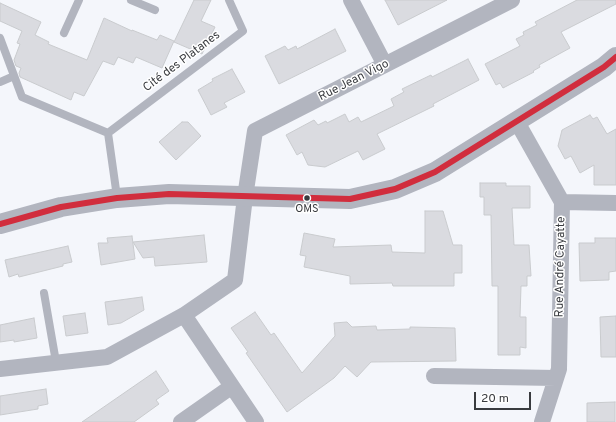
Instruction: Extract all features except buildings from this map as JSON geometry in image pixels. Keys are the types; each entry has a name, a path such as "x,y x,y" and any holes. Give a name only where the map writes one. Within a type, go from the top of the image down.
{"street":[{"path":"351,0 385,65"},
{"name":"Rue Jean Vigo","path":"244,197 255,131 512,0"},
{"path":"0,224 61,207 117,198 169,194 350,199 395,189 435,172 517,122 616,57"},
{"name":"Rue André Cayatte","path":"517,122 562,202 559,369 542,422"},
{"path":"0,369 107,357 184,315 235,280 244,197"},
{"path":"562,202 616,203"},
{"path":"184,315 231,387 256,422"},
{"path":"434,376 556,378"},
{"path":"181,422 231,387"}],"lane":[{"path":"64,33 78,0"},
{"path":"131,0 155,10"},
{"name":"Cité des Platanes","path":"108,133 243,31 229,0"},
{"path":"0,38 22,97 108,133 117,198"},
{"path":"0,82 14,76"},
{"path":"44,293 56,362"}],"transit line":[{"path":"0,224 61,207 117,198 169,194 350,199 395,189 435,172 604,67 616,57"}],"place":[{"name":"OMS","path":"307,198"}]}
